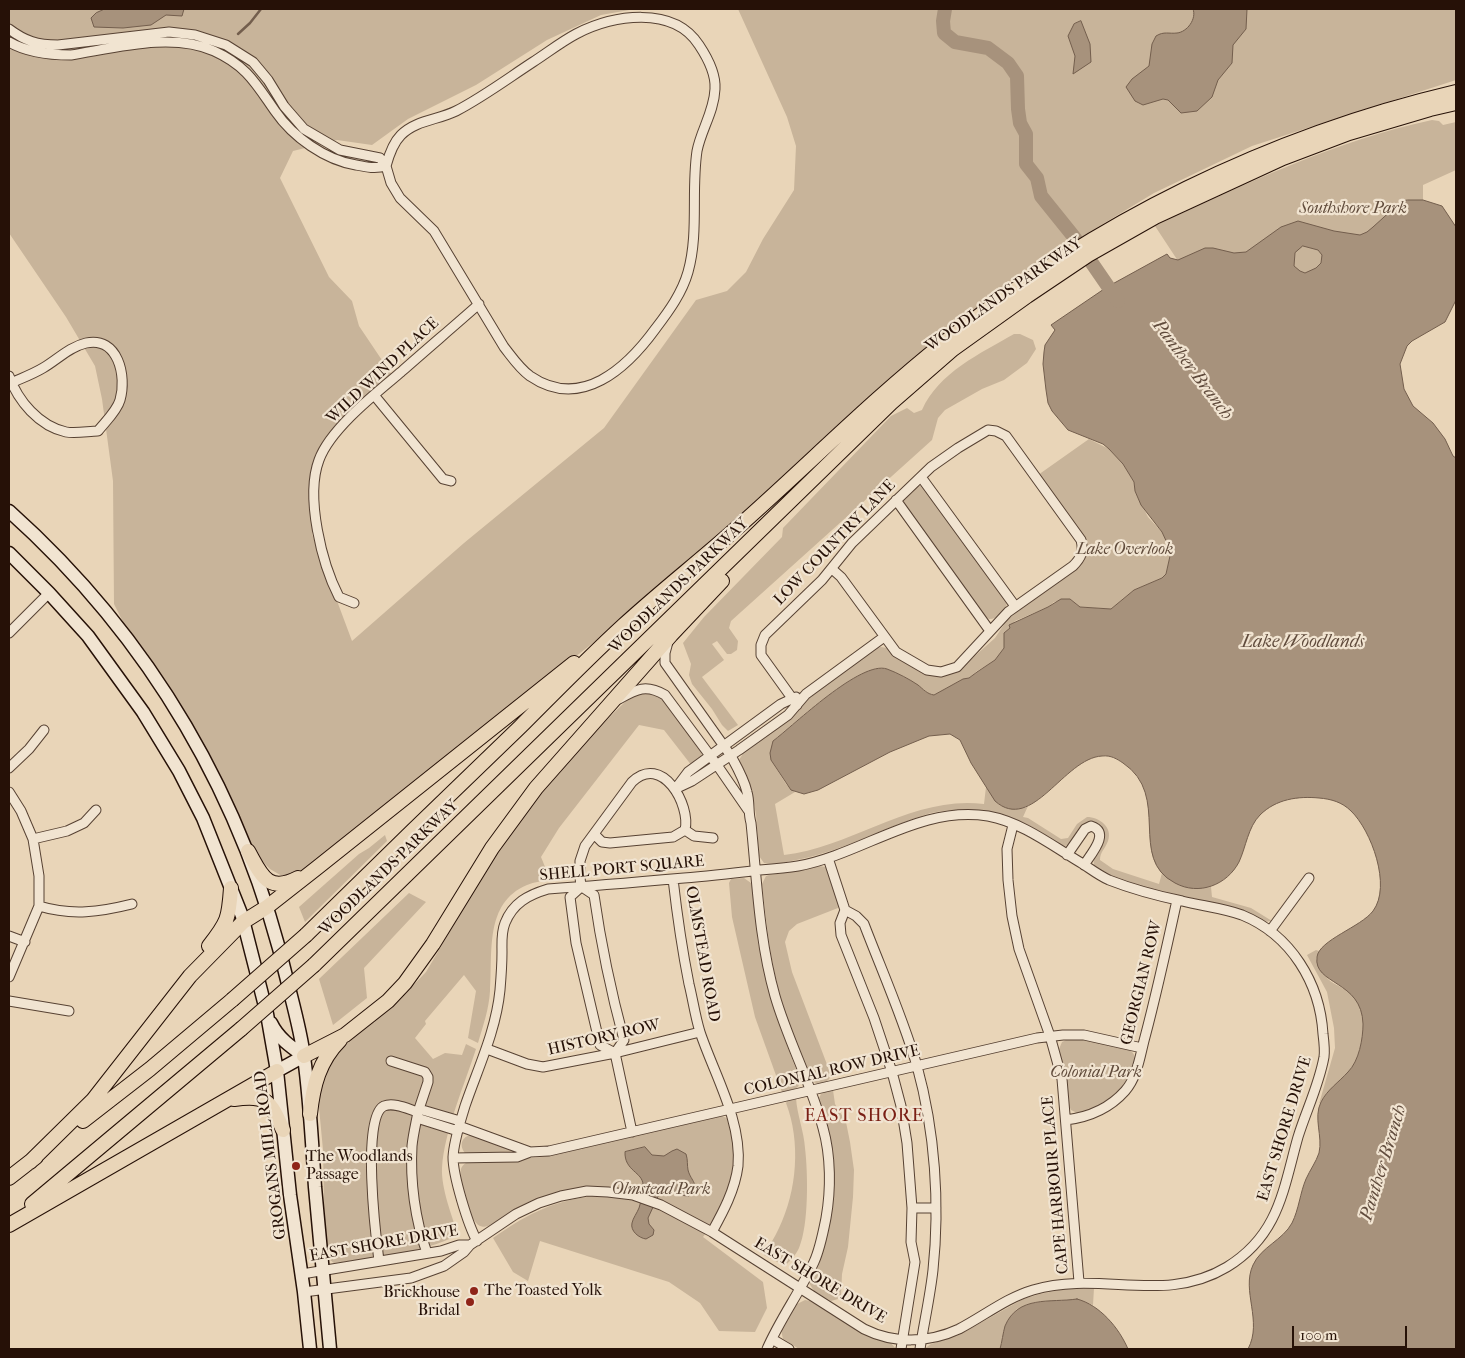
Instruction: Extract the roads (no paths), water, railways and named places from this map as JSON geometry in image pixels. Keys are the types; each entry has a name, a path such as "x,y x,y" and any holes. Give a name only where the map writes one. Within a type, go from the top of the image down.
{"main road":[{"name":"WOODLANDS PARKWAY","path":"9,1178 150,1069 306,935 624,624 739,527 883,394 946,341 1024,291 1088,255 1198,182 1280,146 1347,123 1456,92"},
{"name":"WOODLANDS PARKWAY","path":"1152,212 1349,133 1456,103"},
{"name":"WOODLANDS PARKWAY","path":"9,1224 241,1029 314,965 891,403 1024,291"},
{"path":"310,1114 314,1084 329,1051 345,1035 388,1001 405,983 429,951 511,819 671,635 825,474 838,456"},
{"path":"9,511 80,582 142,659 170,700 204,756 248,851 280,952 304,1056 330,1349"},
{"name":"GROGANS MILL ROAD","path":"9,553 49,592 88,636 143,712 179,771 202,818 231,888 243,922 268,1014 277,1070 290,1195 302,1274 310,1349"},
{"path":"30,1162 93,1100 190,976 243,922 267,907 624,624"},
{"path":"248,851 262,877 269,883 282,884 294,880 318,867"},
{"path":"190,976 227,920 230,909 231,888"},
{"path":"268,1014 276,1032 287,1044 304,1056"},
{"path":"9,1224 277,1070 345,1035"},
{"path":"226,1100 249,1097 265,1101 276,1114 283,1130"}],"street":[{"path":"9,29 24,39 45,45 169,32 195,35 226,45 253,62 268,80 284,106 304,129 340,150 380,158 386,166 391,183 400,198 434,231 504,347 517,364 542,383 556,387 577,389 603,380 632,359 665,317 677,298 688,274 694,219 697,150 711,114 715,88 709,63 697,42 688,32 665,21 632,18 595,26 576,34 474,101 452,112 411,127 395,143 389,154 386,166"},
{"path":"136,35 136,45"},
{"path":"9,42 28,50 58,55 71,55 168,42 201,46 214,51 240,67 257,84 276,112 294,131 326,156 351,164 376,168 386,166"},
{"name":"WILD WIND PLACE","path":"354,603 339,597 332,584 316,522 315,472 319,459 336,433 374,395 479,304"},
{"path":"87,342 100,344 110,349 118,357 123,387 120,402 98,431 67,432 48,424 31,412 10,379 42,368 74,347 87,342"},
{"path":"374,395 443,479 451,481"},
{"name":"LOW COUNTRY LANE","path":"795,702 761,655 760,645 765,635 832,569 852,543 921,476 936,463 988,430 996,430 1006,436 1081,540 1083,547 1079,560 1015,606"},
{"path":"832,569 841,577 896,652 927,670 941,672 957,667 1015,606 921,476"},
{"path":"896,500 990,631"},
{"path":"9,633 49,592"},
{"path":"671,635 665,653 665,663 731,756 748,793 748,810 768,969 782,1020 823,1128 828,1154 829,1185 821,1240 814,1262 767,1349"},
{"path":"675,789 692,781 731,756 788,715 795,702 884,637"},
{"path":"613,702 643,688 659,691 671,702 718,764 748,810"},
{"path":"675,789 688,772 781,704 795,702"},
{"path":"9,768 44,730"},
{"path":"632,1132 615,1053 624,1040 611,993 594,895 582,886 580,861 585,846 632,782 639,775 649,772 659,773 675,789 686,814 685,830"},
{"path":"9,792 21,811 33,839 39,876 39,906 9,977"},
{"path":"33,839 68,831 84,823 96,810"},
{"name":"EAST SHORE DRIVE","path":"304,1292 411,1278 444,1266 516,1214 561,1196 587,1191 633,1195 661,1205 712,1232 869,1331 881,1336 921,1345 958,1329 1002,1303 1029,1291 1047,1286 1078,1282 1173,1286 1206,1277 1224,1268 1249,1250 1264,1233 1280,1204 1324,1054 1322,1021 1316,992 1301,964 1283,941 1270,931 1242,916 1217,908 1177,900 1105,879 1031,833 1013,824 990,817 960,815 931,818 828,858 800,866 756,871"},
{"name":"CAPE HARBOUR PLACE","path":"1013,824 1007,849 1012,916 1019,949 1050,1036 1062,1079 1078,1282"},
{"path":"1067,855 1085,829 1091,826 1097,828 1100,832 1100,840 1084,865"},
{"path":"594,834 602,842 610,843 673,837 685,830"},
{"path":"685,830 694,836 713,838"},
{"path":"828,858 845,910 840,923 841,935 874,1018 892,1072 907,1143 912,1208 911,1242 915,1262 901,1349"},
{"name":"SHELL PORT SQUARE","path":"474,1243 454,1170 453,1158 459,1126 486,1049 498,1007 502,952 501,937 504,924 511,911 521,901 534,893 548,889 756,871"},
{"path":"1270,931 1309,878"},
{"name":"OLMSTEAD ROAD","path":"673,879 680,937 700,1032 729,1110 738,1142 738,1166 732,1190 712,1232"},
{"path":"582,886 570,897 576,943 600,1045 615,1053"},
{"name":"GEORGIAN ROW","path":"1066,1120 1098,1113 1112,1104 1126,1089 1136,1070 1158,988 1177,900"},
{"path":"39,906 55,910 86,913 99,912 132,904"},
{"path":"845,910 856,916 864,924 917,1066 927,1113 936,1208 933,1271 921,1345"},
{"path":"9,936 24,942"},
{"path":"9,1001 69,1011"},
{"name":"HISTORY ROW","path":"486,1049 543,1068 700,1032"},
{"name":"COLONIAL ROW DRIVE","path":"453,1158 517,1157 530,1152 549,1151 1050,1036 1084,1035 1142,1048"},
{"path":"391,1061 425,1072 428,1077 412,1145 412,1180 416,1208 427,1253"},
{"name":"COLONIAL ROW DRIVE","path":"379,1261 372,1208 371,1164 376,1113 383,1106 394,1105 530,1152"},
{"path":"912,1208 936,1208"},
{"name":"EAST SHORE DRIVE","path":"302,1274 427,1253 474,1243"},
{"path":"772,1339 790,1349"}],"water":[{"path":"105,9 184,9 182,16 166,15 151,25 123,28 94,27 91,18 96,13"},
{"path":"1193,9 1247,9 1246,29 1233,45 1232,63 1218,80 1212,97 1197,111 1181,113 1168,100 1163,99 1143,105 1135,101 1126,87 1132,79 1149,66 1152,44 1156,36 1181,32 1188,28 1194,17"},
{"path":"1081,21 1090,44 1091,62 1073,74 1075,56 1068,36 1074,24"},
{"name":"Lake Woodlands","path":"1423,200 1442,206 1456,227 1456,300 1445,322 1412,341 1407,346 1400,364 1404,389 1413,406 1433,423 1456,458 1456,1349 1248,1349 1253,1328 1249,1285 1253,1265 1261,1253 1283,1234 1292,1223 1306,1179 1319,1153 1318,1114 1321,1102 1352,1067 1358,1056 1361,1043 1363,1024 1361,1010 1355,999 1347,991 1322,973 1318,966 1317,957 1319,951 1332,939 1367,917 1373,911 1378,900 1380,873 1377,859 1366,831 1351,811 1344,805 1319,798 1295,798 1273,805 1256,820 1234,870 1227,877 1212,886 1193,888 1175,883 1161,872 1154,858 1150,843 1145,792 1137,777 1123,763 1111,757 1102,756 1088,760 1074,769 1035,802 1022,808 1009,809 995,801 971,763 960,740 950,734 929,736 890,752 818,790 804,794 791,790 771,760 770,753 773,741 828,696 861,674 875,669 887,669 907,678 934,695 963,679 969,678 995,660 1004,648 1004,633 1010,628 1009,625 1061,599 1070,599 1080,607 1111,609 1134,590 1162,578 1166,574 1170,556 1168,545 1162,532 1141,505 1135,491 1134,482 1123,464 1103,444 1068,430 1052,411 1048,403 1043,364 1045,345 1055,330 1051,325 1107,287 1167,254 1170,258 1178,260 1205,248 1234,253 1246,252 1281,227 1298,221 1334,231 1360,235 1367,232 1402,201","holes":["1303,246 1318,250 1322,255 1321,263 1316,268 1305,273 1294,266 1295,253"]},
{"path":"645,1147 652,1155 664,1156 677,1149 686,1154 689,1174 695,1186 689,1196 678,1195 673,1190 666,1189 660,1192 648,1218 649,1224 654,1230 653,1235 646,1239 638,1236 632,1229 633,1221 639,1208 643,1185 640,1177 630,1167 625,1158 625,1152"},
{"path":"1077,1299 1093,1306 1108,1318 1128,1349 1000,1349 1005,1326 1018,1309 1036,1302"}],"waterway":[{"path":"238,34 261,9"},
{"name":"Panther Branch","path":"945,9 944,33 955,42 988,48 1008,63 1017,76 1020,123 1026,134 1026,164 1037,178 1041,196 1074,237 1118,301"}],"place":[{"name":"The Woodlands Passage","path":"296,1166"},
{"name":"The Toasted Yolk","path":"474,1291"},
{"name":"Brickhouse Bridal","path":"470,1302"}],"district":[{"name":"EAST SHORE","path":"864,1117"}],"park label":[{"name":"Southshore Park","path":"1353,209"},
{"name":"Lake Overlook","path":"1125,550"},
{"name":"Colonial Park","path":"1096,1073"},
{"name":"Olmstead Park","path":"661,1190"}]}
